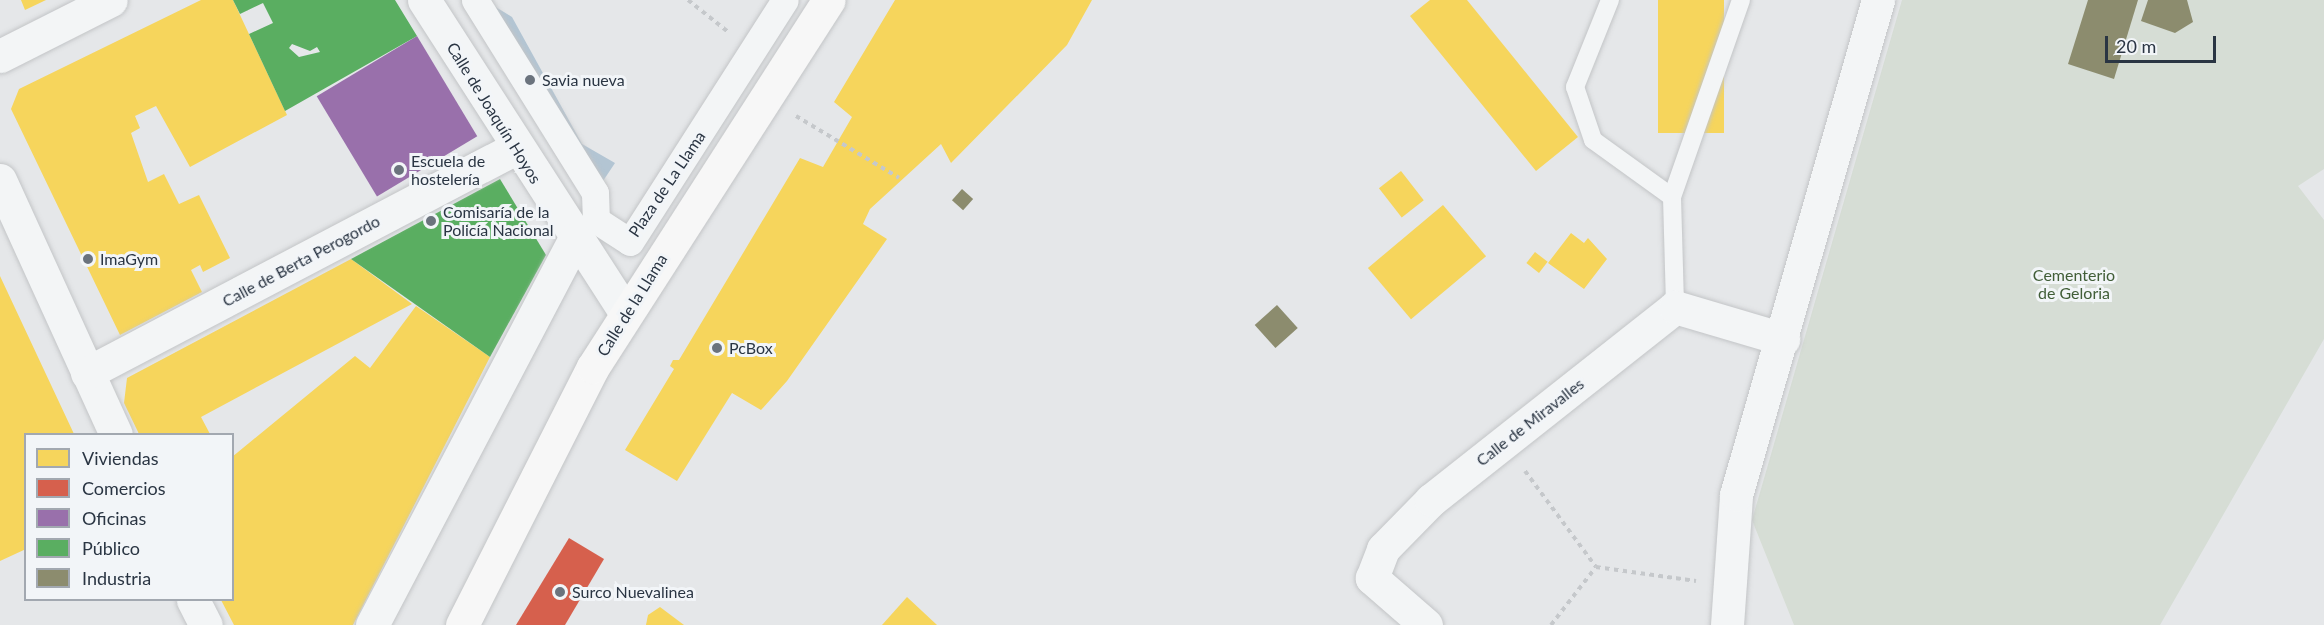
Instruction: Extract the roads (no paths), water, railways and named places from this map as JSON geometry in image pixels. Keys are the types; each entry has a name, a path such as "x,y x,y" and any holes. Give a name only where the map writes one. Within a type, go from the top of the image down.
{"main road":[{"name":"Calle de la Llama","path":"462,625 592,367 764,97 829,0"}],"street":[{"path":"0,56 111,0"},
{"name":"Calle de Joaquín Hoyos","path":"424,0 515,148 626,314"},
{"name":"Plaza de La Llama","path":"475,0 595,193 596,220 630,242 785,0"},
{"path":"1727,625 1727,585 1737,495 1878,0"},
{"name":"Calle de Berta Perogordo","path":"87,373 515,148"},
{"path":"0,180 115,433"},
{"path":"372,625 575,239"},
{"path":"1675,307 1783,339"},
{"name":"Calle de Miravalles","path":"1425,625 1372,578 1383,549 1431,500 1675,307"},
{"path":"194,601 206,625"}],"lane":[{"path":"1610,0 1575,87 1593,140 1672,196"},
{"path":"1675,307 1672,196 1741,0"}],"water":[{"path":"484,0 512,17 582,144 615,163 595,193"}],"place":[{"name":"Savia nueva","path":"530,80"},
{"name":"Escuela de hostelería","path":"399,170"},
{"name":"Comisaría de la Policía Nacional","path":"431,221"},
{"name":"ImaGym","path":"88,259"},
{"name":"PcBox","path":"717,348"},
{"name":"Surco Nuevalinea","path":"560,592"}],"park label":[{"name":"Cementerio de Geloria","path":"2074,284"}]}
